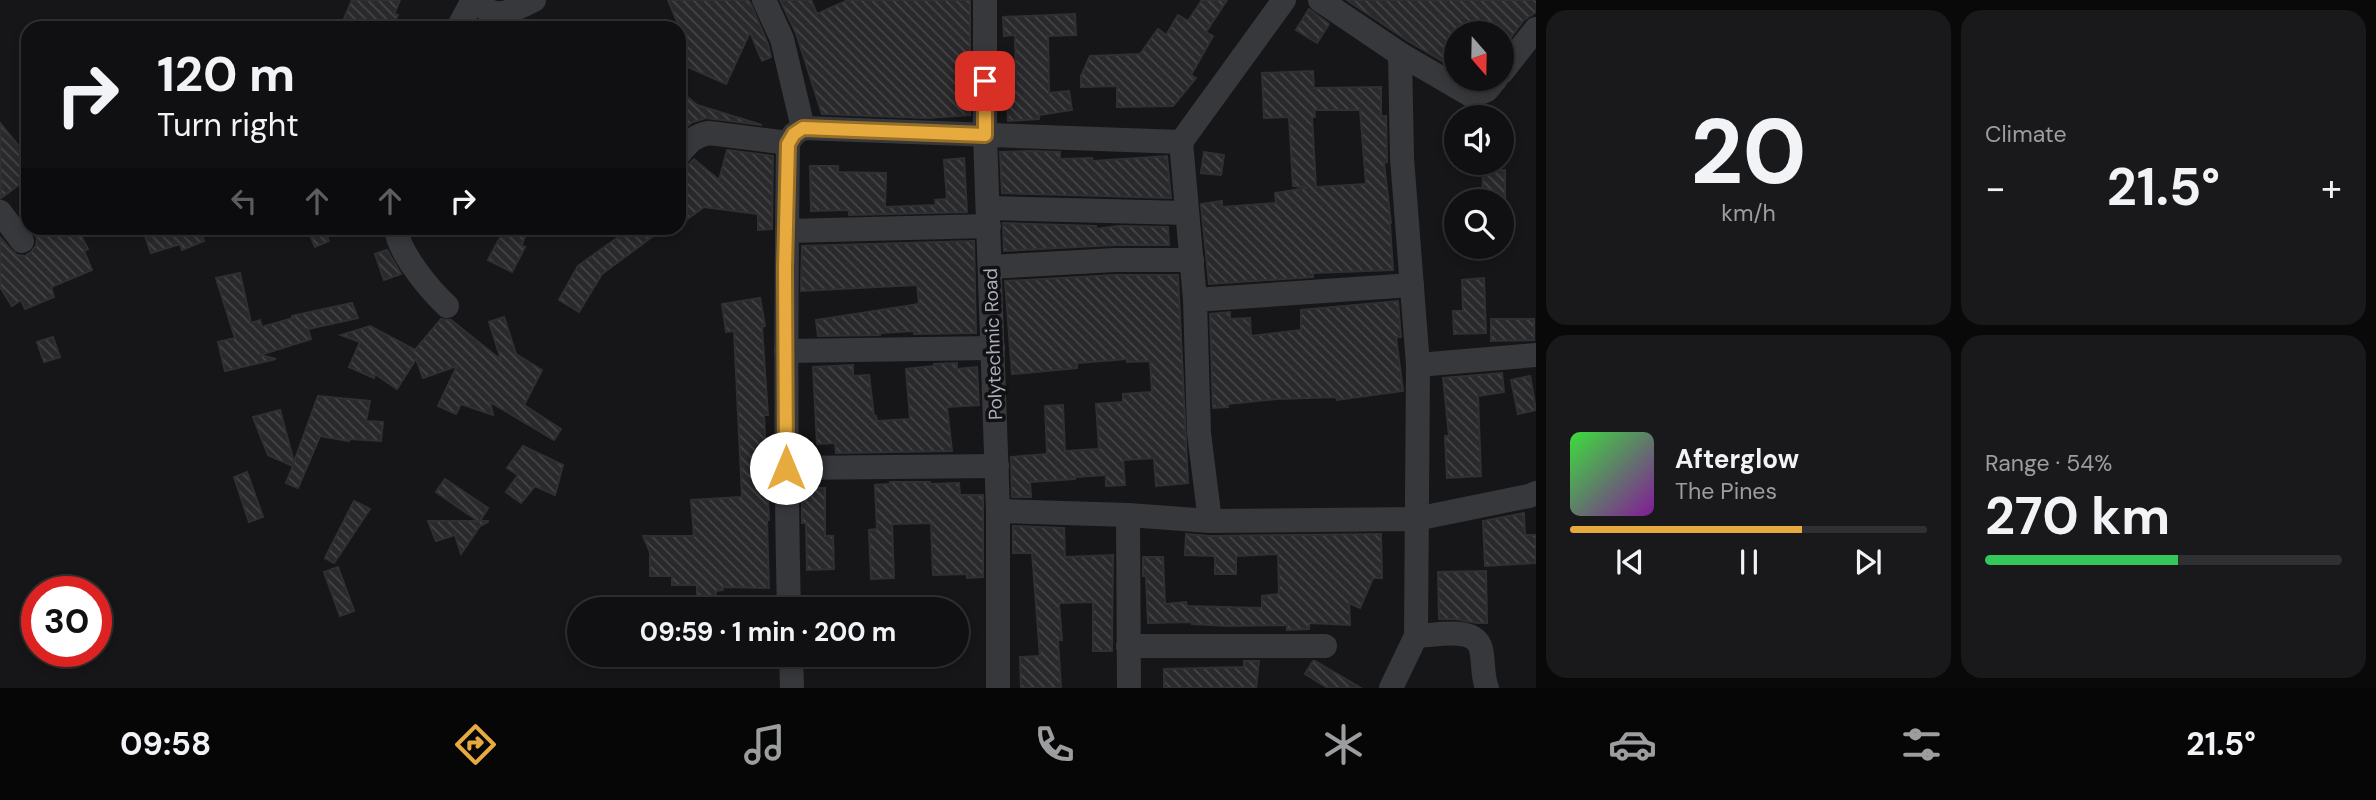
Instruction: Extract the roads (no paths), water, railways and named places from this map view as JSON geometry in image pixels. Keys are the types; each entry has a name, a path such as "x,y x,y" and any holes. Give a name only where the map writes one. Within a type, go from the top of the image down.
{"street":[{"path":"462,21 475,0 494,14 508,12 534,0"},
{"path":"764,0 782,39 796,136 787,231 786,468 789,597"},
{"name":"Polytechnic Road","path":"985,0 985,135 998,511 998,688"},
{"path":"1210,522 1199,433 1195,300 1181,142 1284,0"},
{"path":"1320,0 1444,79"},
{"path":"1514,57 1536,29"},
{"path":"1391,688 1416,636 1418,365 1402,158 1401,54"},
{"path":"1464,91 1472,96 1484,91"},
{"path":"686,145 700,134 709,132 796,136 985,135 1181,142"},
{"path":"0,212 22,241"},
{"path":"787,231 988,217 1187,213"},
{"path":"397,235 422,280 447,306"},
{"path":"990,267 1115,260 1192,260"},
{"path":"1195,300 1412,285"},
{"path":"786,351 993,348"},
{"path":"1418,365 1536,355"},
{"path":"786,468 997,466"},
{"path":"998,511 1128,515 1210,522 1416,519 1536,493"},
{"path":"1128,515 1129,688"},
{"path":"1416,636 1467,634 1476,639 1481,648 1487,688"},
{"path":"1128,646 1325,646"},
{"path":"791,667 792,688"}]}
